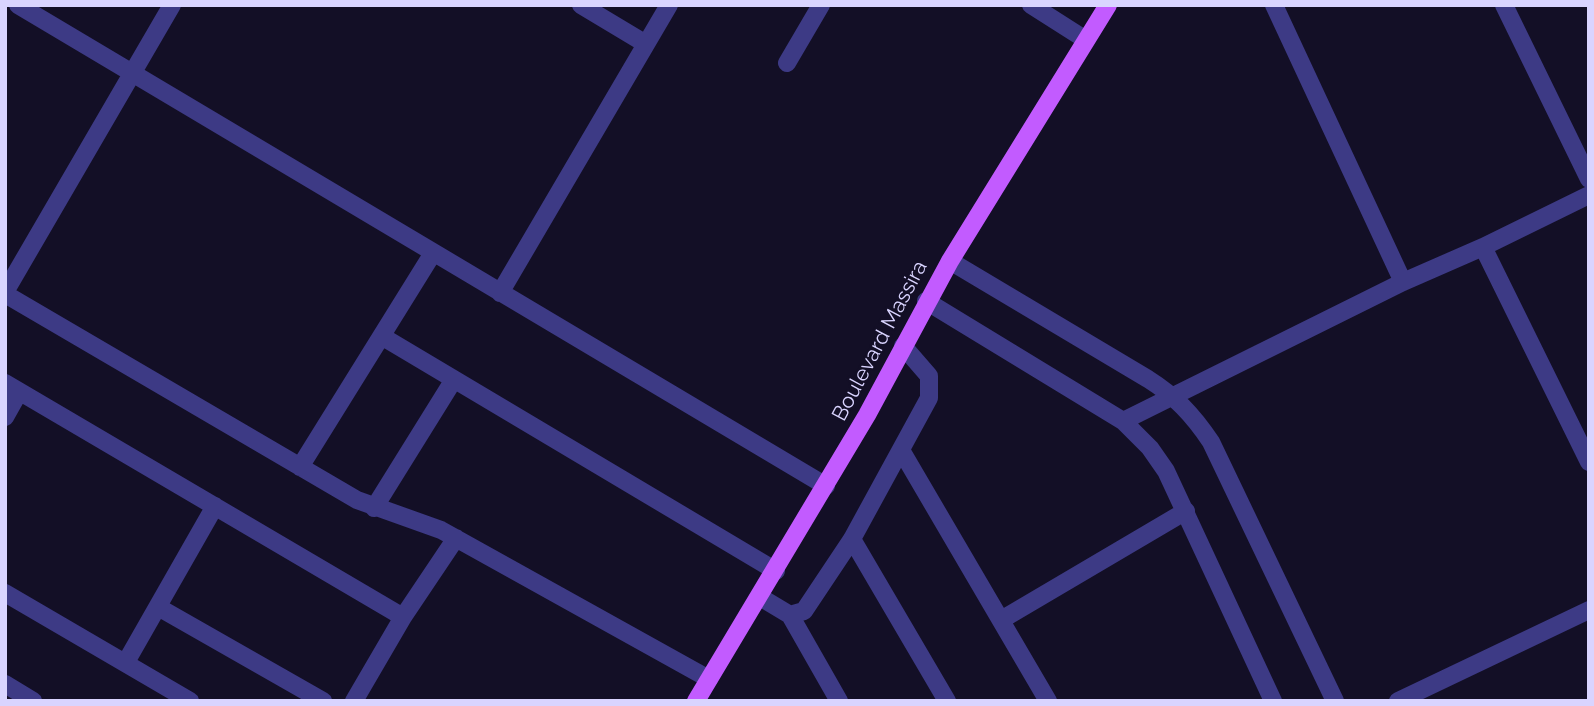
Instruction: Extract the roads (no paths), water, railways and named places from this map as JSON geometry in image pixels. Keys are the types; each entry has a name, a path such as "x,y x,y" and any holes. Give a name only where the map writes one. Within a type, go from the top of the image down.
{"main road":[{"name":"Boulevard Massira","path":"696,701 826,486 926,301 1108,5"}],"street":[{"path":"18,5 826,486"},
{"path":"172,5 10,271 5,293 373,508 425,523 456,538 709,679"},
{"path":"581,5 646,44"},
{"path":"500,293 668,5"},
{"path":"788,63 821,5"},
{"path":"1031,5 1086,40"},
{"path":"1274,5 1403,282"},
{"path":"1504,5 1589,179"},
{"path":"1123,421 1403,282 1483,247 1589,195"},
{"path":"1483,247 1589,462"},
{"path":"300,467 433,254"},
{"path":"950,261 1174,396 1211,442 1335,701"},
{"path":"926,301 1123,421 1150,448 1186,510 1273,701"},
{"path":"383,337 776,571"},
{"path":"790,615 804,611 812,604 852,539 929,398 929,376 903,346"},
{"path":"373,508 453,381"},
{"path":"5,417 12,387 404,617"},
{"path":"901,450 1048,701"},
{"path":"127,662 215,506"},
{"path":"1001,620 1186,510"},
{"path":"354,701 404,617 456,538"},
{"path":"852,539 947,701"},
{"path":"5,593 127,662 169,696 190,701"},
{"path":"761,597 790,615 839,701"},
{"path":"158,607 323,701"},
{"path":"1398,701 1589,610"},
{"path":"5,684 33,701"}]}
